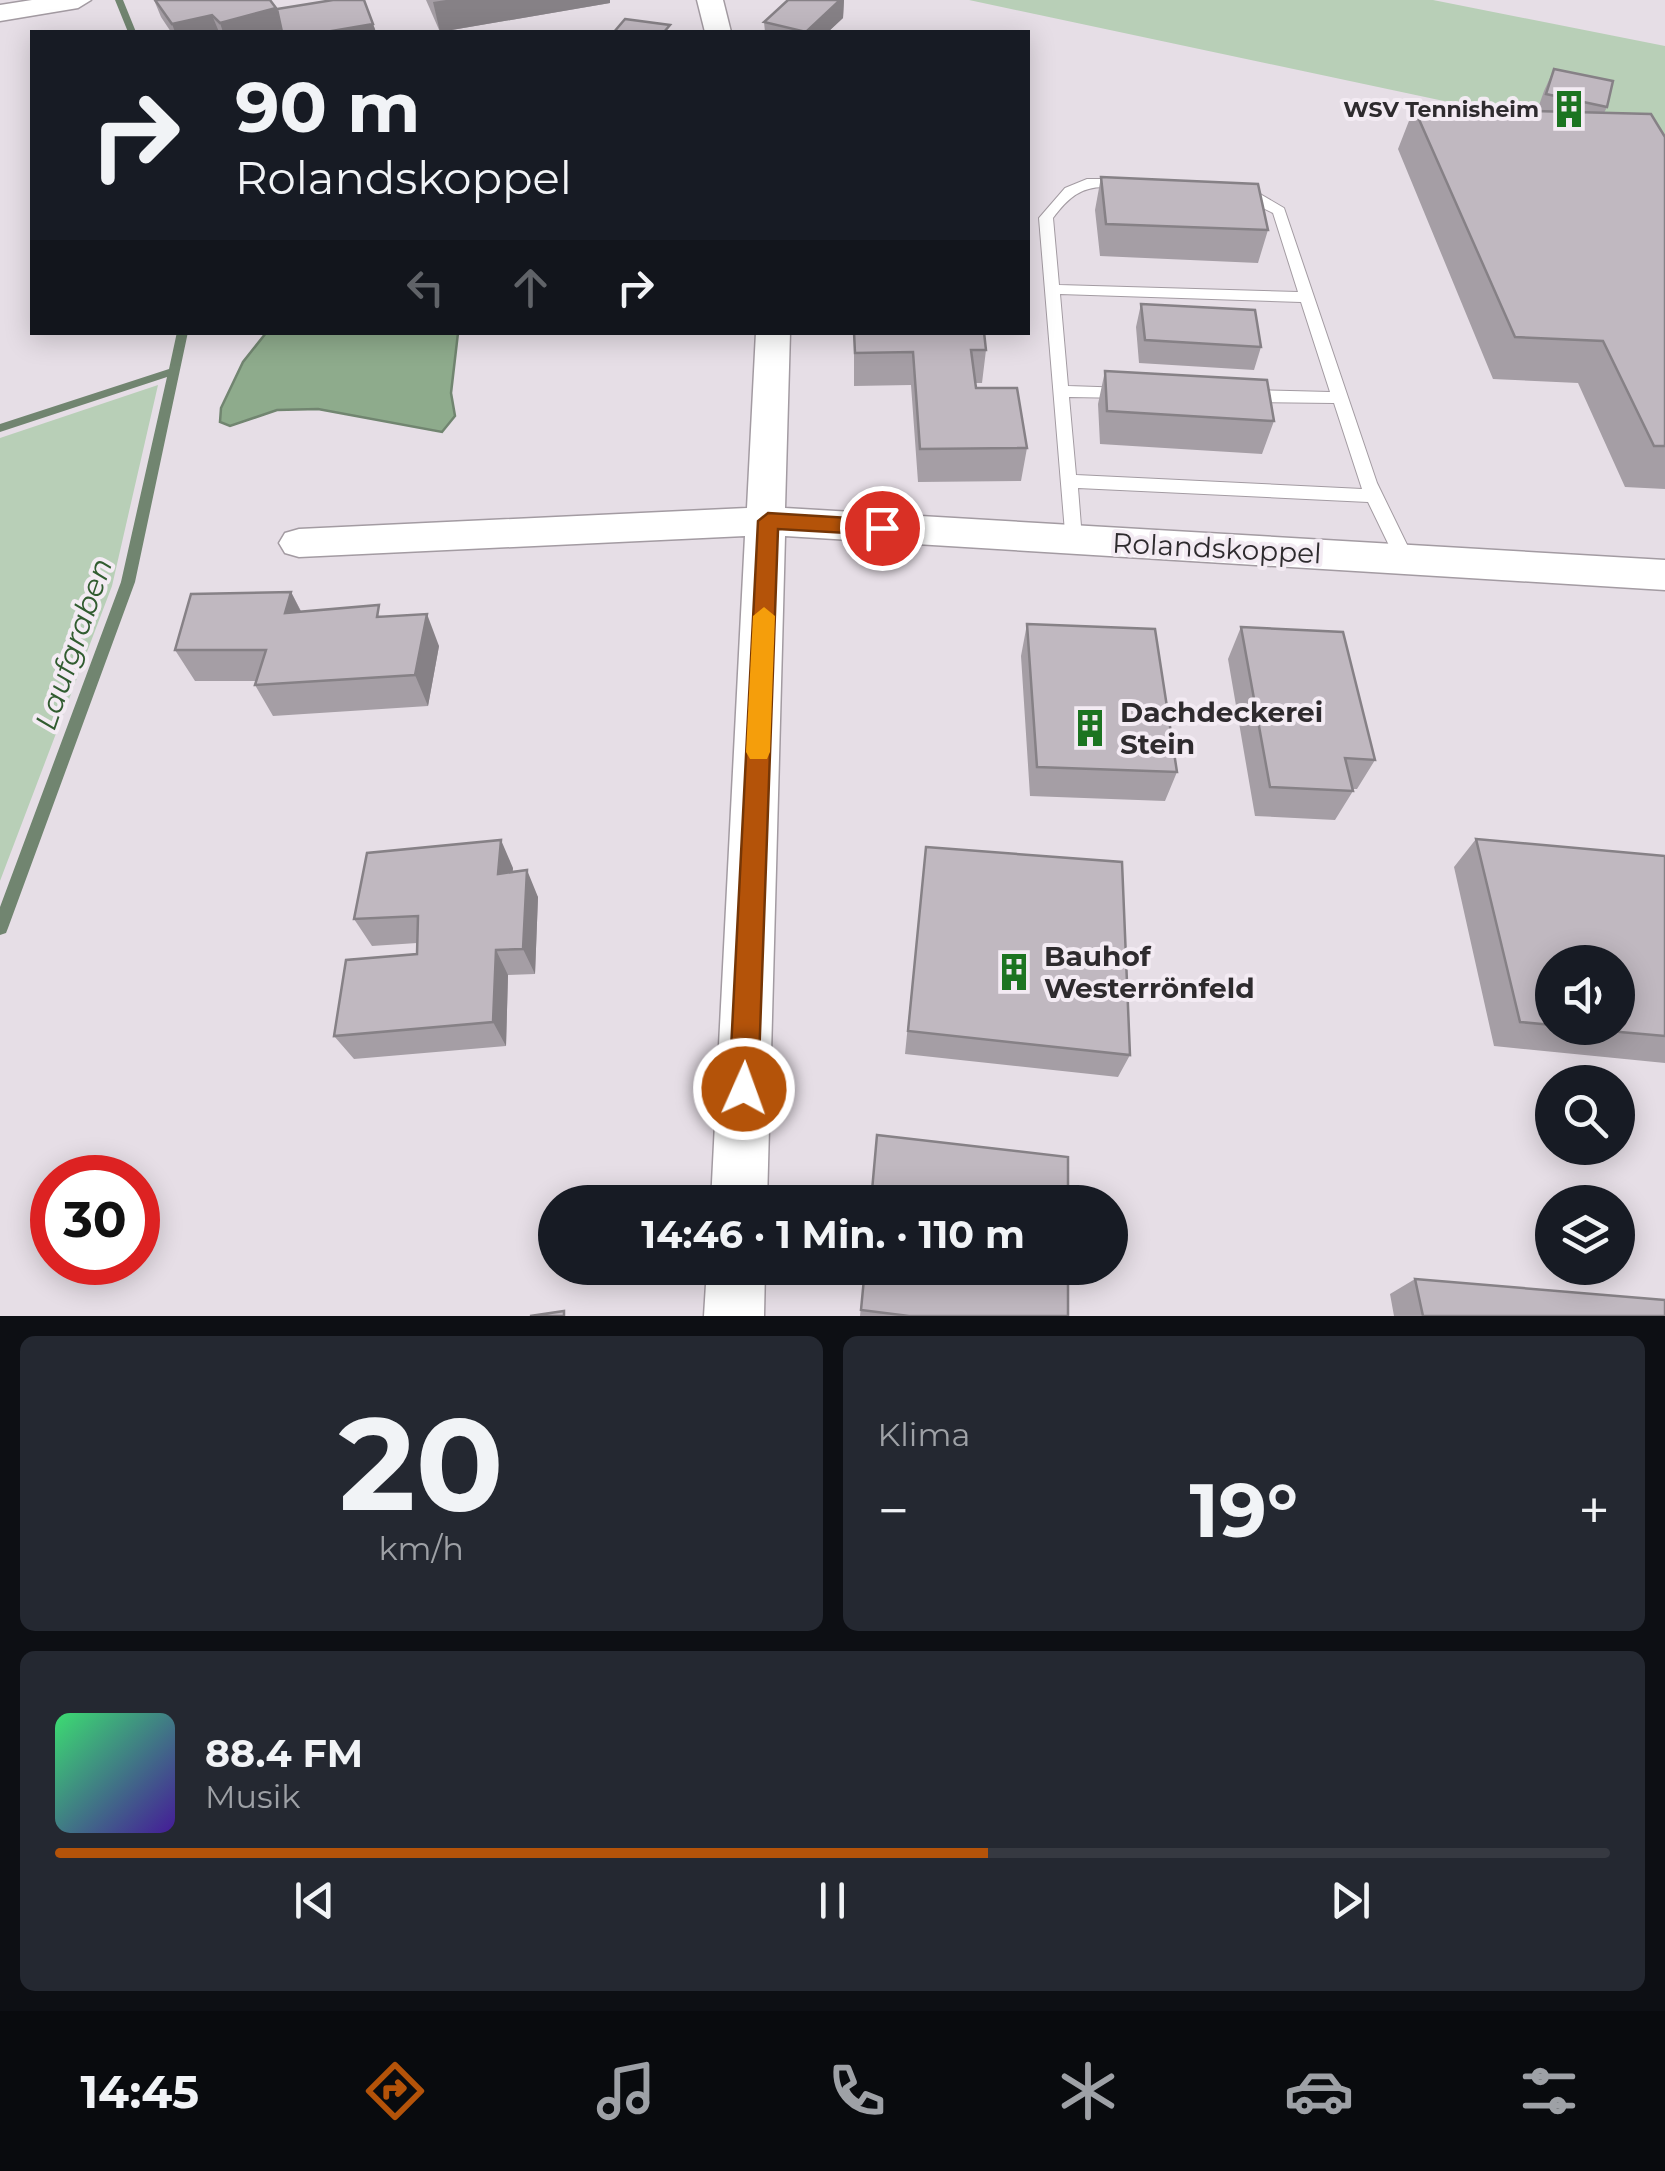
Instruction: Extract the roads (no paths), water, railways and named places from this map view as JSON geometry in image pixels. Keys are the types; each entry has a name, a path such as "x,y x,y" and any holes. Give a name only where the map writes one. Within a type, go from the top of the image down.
{"street":[{"path":"0,13 78,0"},
{"path":"710,0 718,30"},
{"path":"740,1185 773,335"},
{"name":"Rolandskoppel","path":"299,543 768,521 1665,575"},
{"path":"734,1316 735,1285"}],"lane":[{"path":"1073,539 1046,218 1063,194 1082,182 1134,183"},
{"path":"1219,188 1250,194 1279,211 1374,496 1405,559"},
{"path":"1052,289 1305,297"},
{"path":"1062,391 1141,393"},
{"path":"1220,395 1339,398"},
{"path":"1069,482 1374,496"}],"waterway":[{"name":"Laufgraben","path":"119,0 131,30"},
{"name":"Laufgraben","path":"174,371 182,335"},
{"name":"Laufgraben","path":"0,428 174,371"},
{"name":"Laufgraben","path":"0,928 128,582 174,371"}],"place":[{"name":"WSV Tennisheim","path":"1569,109"},
{"name":"Dachdeckerei Stein","path":"1090,728"},
{"name":"Bauhof Westerrönfeld","path":"1014,972"}]}
